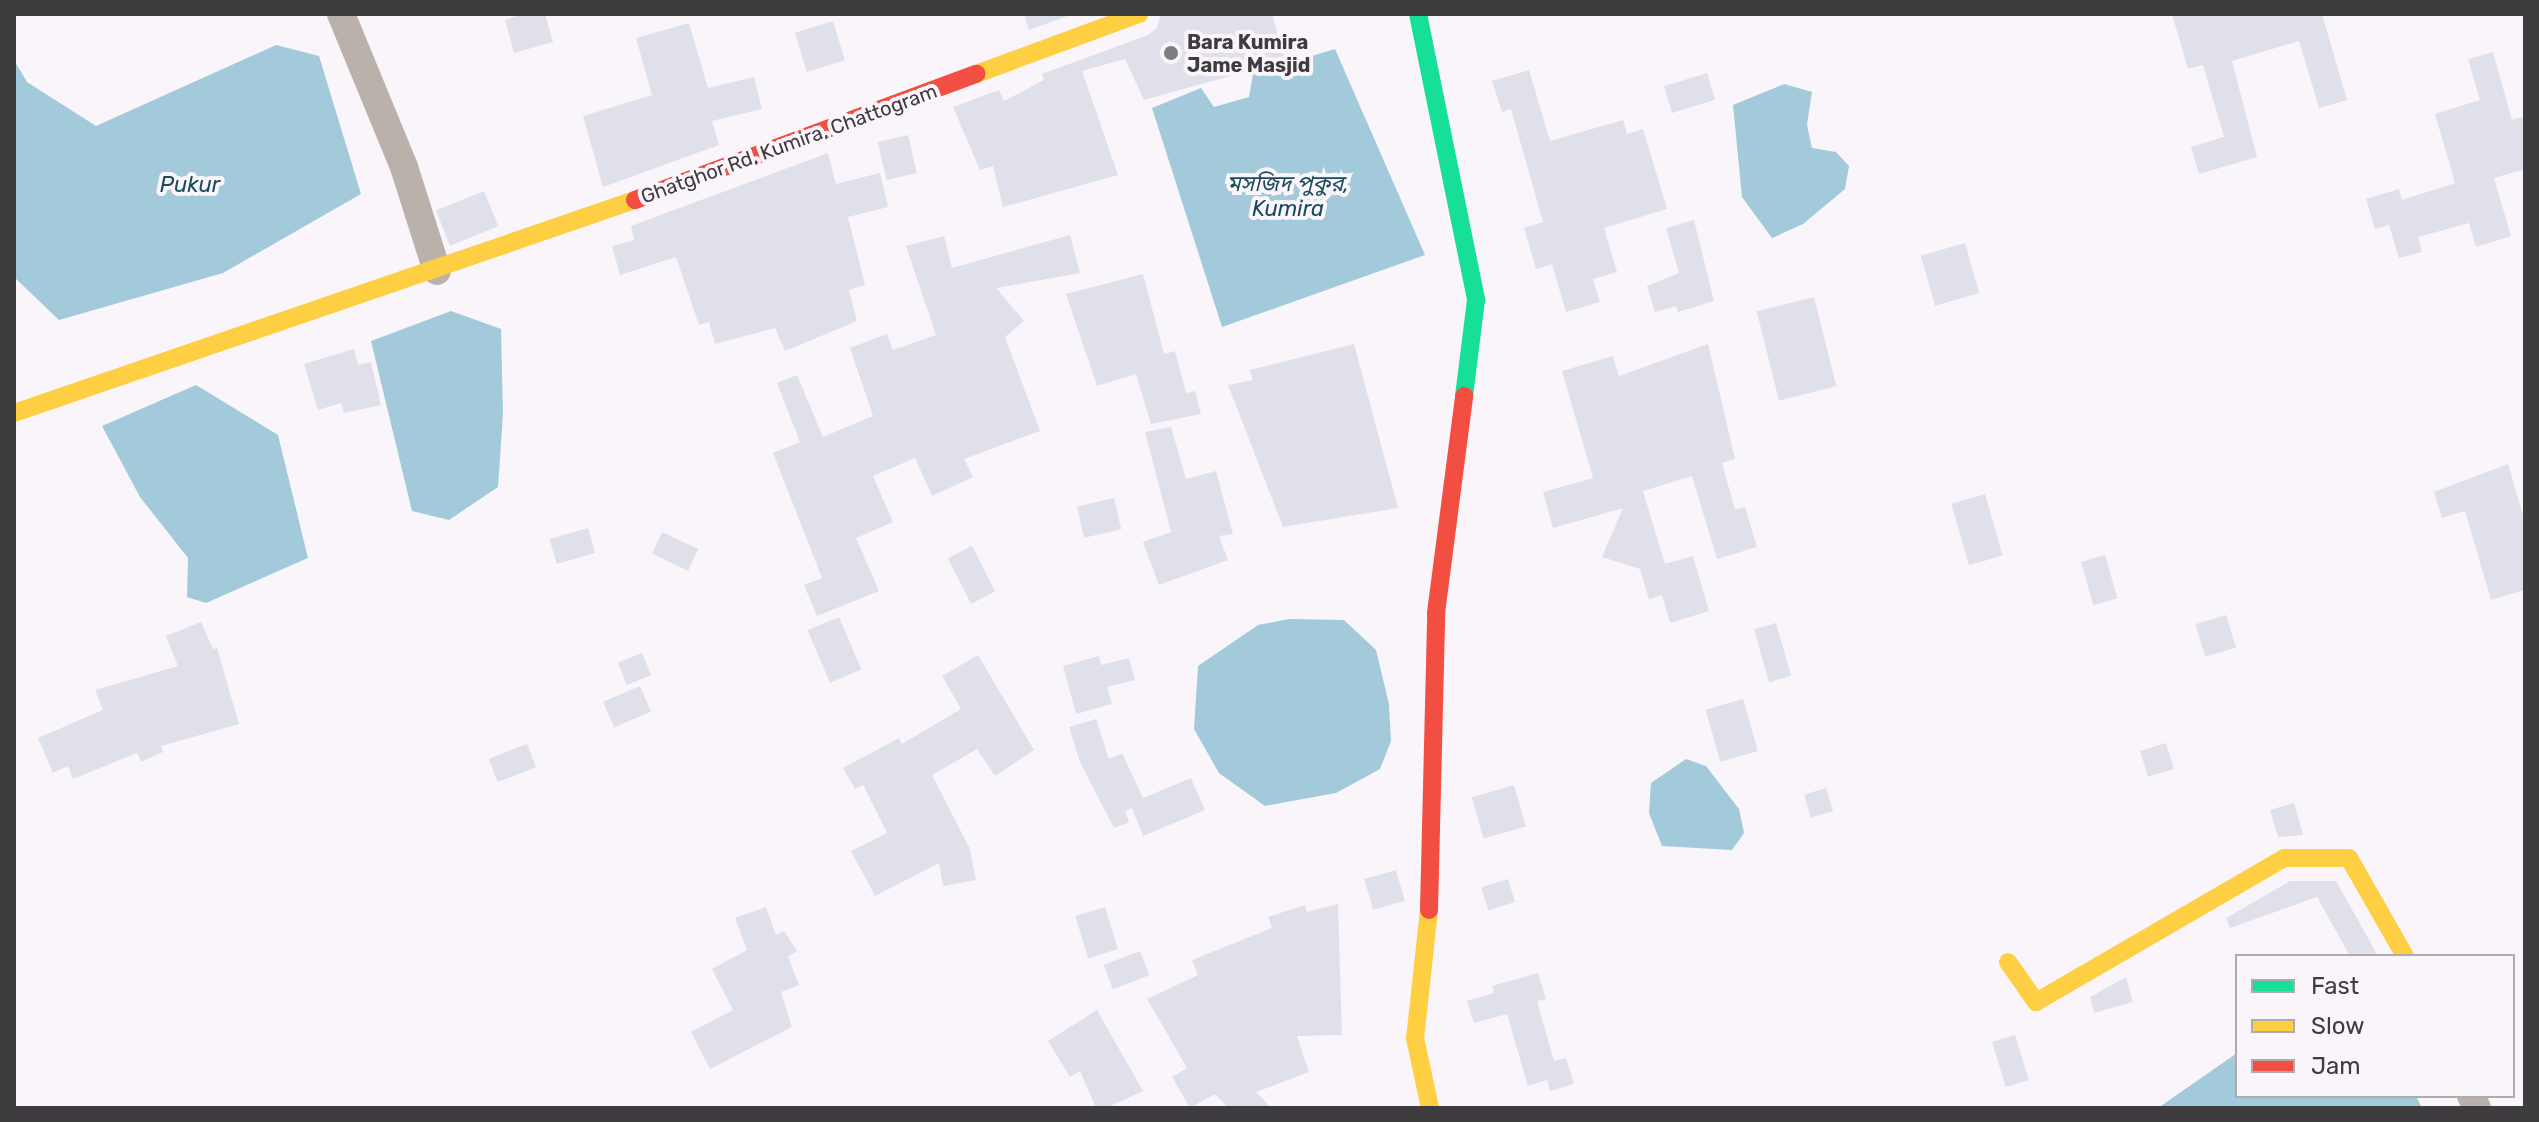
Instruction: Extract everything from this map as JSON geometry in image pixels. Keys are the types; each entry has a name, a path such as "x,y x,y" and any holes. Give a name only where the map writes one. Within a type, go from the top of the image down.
{"street":[{"path":"341,14 404,167 437,271"},
{"name":"Ghatghor Rd, Kumira, Chattogram","path":"14,413 437,271 1139,14"},
{"path":"1418,14 1476,300 1436,613 1429,921 1415,1038 1430,1108"},
{"path":"2008,962 2036,1002 2284,858 2349,858 2404,954"}],"water":[{"name":"Pukur","path":"276,45 319,56 361,194 223,273 59,320 14,277 14,60 27,82 96,126"},
{"name":"মসজিদ পুকুর, Kumira","path":"1335,49 1425,255 1222,327 1152,108 1201,88 1214,107 1249,97 1253,74"},
{"path":"1784,84 1812,92 1807,125 1812,148 1836,152 1849,166 1845,189 1803,224 1772,238 1742,197 1733,105"},
{"path":"451,311 501,329 503,414 498,487 449,520 412,511 371,341"},
{"path":"196,385 278,435 308,558 206,603 187,597 188,558 140,497 102,426"},
{"path":"1289,619 1344,620 1376,650 1389,704 1391,741 1380,769 1336,793 1265,806 1219,773 1194,729 1198,666 1258,625"},
{"path":"1686,759 1706,766 1739,809 1744,833 1732,850 1662,846 1649,813 1651,783"},
{"path":"2235,1054 2235,1098 2417,1098 2422,1108 2158,1108"}],"building":[{"path":"524,14 545,14 553,42 514,53 505,20"},
{"path":"1024,14 1073,14 1029,30"},
{"path":"1161,14 1272,14 1285,61 1144,100 1125,59 1082,71 1118,175 1003,207 993,166 980,170 953,107 999,90 1004,101 1044,80 1042,74 1148,35 1157,28"},
{"path":"2172,14 2322,14 2347,100 2319,108 2299,41 2232,61 2257,157 2199,174 2191,147 2224,137 2203,65 2188,69"},
{"path":"833,21 845,60 807,72 795,33"},
{"path":"689,23 708,88 754,77 762,109 712,121 719,145 603,187 583,116 652,95 636,38"},
{"path":"2493,52 2512,120 2525,116 2525,169 2494,178 2511,236 2476,247 2469,223 2418,237 2422,252 2399,258 2389,225 2375,229 2366,199 2399,189 2402,200 2455,183 2435,114 2480,100 2468,59"},
{"path":"1529,70 1550,141 1623,120 1627,134 1643,129 1667,209 1604,228 1617,272 1593,279 1600,302 1566,312 1552,264 1536,269 1524,228 1543,222 1511,109 1502,112 1492,81"},
{"path":"1707,73 1715,100 1672,113 1664,86"},
{"path":"908,135 917,173 887,180 878,142"},
{"path":"828,153 836,184 880,173 888,207 848,217 865,285 849,290 857,321 785,351 775,328 715,344 709,322 699,325 676,257 620,275 612,246 634,240 631,226"},
{"path":"484,191 498,226 450,246 436,210"},
{"path":"1694,220 1714,301 1678,312 1676,306 1655,312 1647,286 1679,273 1666,228"},
{"path":"1070,235 1080,273 996,288 1024,321 1005,337 1040,431 964,459 973,477 932,496 915,458 873,476 893,522 856,538 879,591 817,616 804,585 822,578 773,453 800,442 777,383 797,375 823,437 873,416 850,348 887,334 893,350 936,335 906,246 944,236 952,268"},
{"path":"1965,243 1979,293 1935,306 1921,256"},
{"path":"1143,274 1164,354 1175,351 1186,393 1195,391 1201,414 1151,424 1136,374 1097,386 1066,294"},
{"path":"1814,297 1836,386 1779,401 1757,311"},
{"path":"1354,344 1398,508 1283,527 1228,385 1253,380 1250,370"},
{"path":"1708,344 1735,459 1722,463 1735,510 1745,507 1757,547 1717,559 1692,476 1643,491 1665,564 1693,556 1709,611 1670,623 1662,595 1649,599 1640,569 1602,557 1623,508 1553,528 1543,492 1593,478 1562,371 1613,356 1619,376"},
{"path":"354,349 358,365 371,362 381,405 344,413 341,403 318,410 304,364"},
{"path":"1171,427 1186,479 1216,471 1233,534 1219,536 1228,560 1159,585 1143,542 1171,532 1145,432"},
{"path":"2508,464 2525,522 2525,590 2491,600 2465,511 2442,518 2434,492"},
{"path":"1985,494 2003,556 1969,565 1951,504"},
{"path":"1114,498 1121,529 1084,538 1077,507"},
{"path":"588,528 595,553 557,564 550,539"},
{"path":"662,532 698,549 688,571 652,554"},
{"path":"972,546 995,591 971,604 948,558"},
{"path":"2105,555 2117,598 2093,605 2081,562"},
{"path":"2226,615 2236,648 2205,657 2195,624"},
{"path":"839,617 861,669 830,683 808,630"},
{"path":"201,622 213,649 217,648 239,724 161,746 163,752 141,762 137,753 73,779 68,766 53,773 38,738 103,710 95,690 178,666 166,636"},
{"path":"1776,623 1791,676 1769,682 1754,629"},
{"path":"642,653 651,675 627,685 618,663"},
{"path":"978,655 1034,750 995,776 977,749 932,775 970,849 976,880 943,886 939,863 875,896 851,851 887,833 863,785 855,789 843,768 899,738 902,744 961,709 942,676"},
{"path":"1099,656 1101,665 1129,658 1135,680 1107,687 1112,704 1076,714 1063,666"},
{"path":"640,686 651,712 614,727 603,702"},
{"path":"1743,699 1758,751 1720,762 1706,710"},
{"path":"1096,719 1109,759 1122,753 1143,798 1191,778 1205,810 1143,836 1132,808 1125,811 1129,822 1114,828 1080,762 1069,727"},
{"path":"2166,743 2174,769 2148,777 2140,751"},
{"path":"527,744 536,767 498,782 489,759"},
{"path":"1514,785 1526,826 1484,838 1472,797"},
{"path":"1826,788 1833,811 1811,818 1804,795"},
{"path":"2294,803 2303,835 2278,837 2270,810"},
{"path":"1396,870 1405,901 1373,910 1364,879"},
{"path":"1508,879 1515,902 1488,910 1481,887"},
{"path":"2290,881 2336,881 2377,954 2349,954 2317,897 2230,928 2226,918"},
{"path":"1338,904 1342,1035 1297,1036 1309,1072 1256,1092 1271,1108 1228,1108 1215,1094 1190,1108 1172,1077 1187,1068 1147,999 1198,975 1192,960 1272,928 1268,917 1305,905 1307,912"},
{"path":"766,907 776,935 784,931 797,951 788,957 799,985 781,992 792,1027 710,1069 691,1032 733,1010 712,969 747,950 735,918"},
{"path":"1105,907 1118,949 1088,958 1075,916"},
{"path":"1140,951 1149,975 1113,989 1104,965"},
{"path":"1538,973 1546,999 1537,1001 1554,1061 1566,1058 1574,1084 1550,1091 1547,1080 1528,1086 1507,1014 1474,1023 1467,1001 1494,993 1492,986"},
{"path":"2126,977 2133,1002 2094,1013 2090,997"},
{"path":"1097,1010 1143,1091 1106,1108 1096,1108 1080,1071 1070,1077 1048,1041"},
{"path":"2015,1035 2029,1080 2006,1087 1992,1042"}],"traffic: fast":[{"path":"1418,14 1476,300 1464,396"}],"traffic: slow":[{"path":"976,74 1139,14"},
{"path":"14,413 635,200"},
{"path":"2008,962 2036,1002 2284,858 2349,858 2404,954"},
{"path":"1429,910 1415,1038 1430,1108"}],"traffic: jam":[{"path":"635,200 976,74"},
{"path":"1429,910 1436,613 1464,396"}],"place":[{"name":"Bara Kumira Jame Masjid","path":"1171,53"}]}
